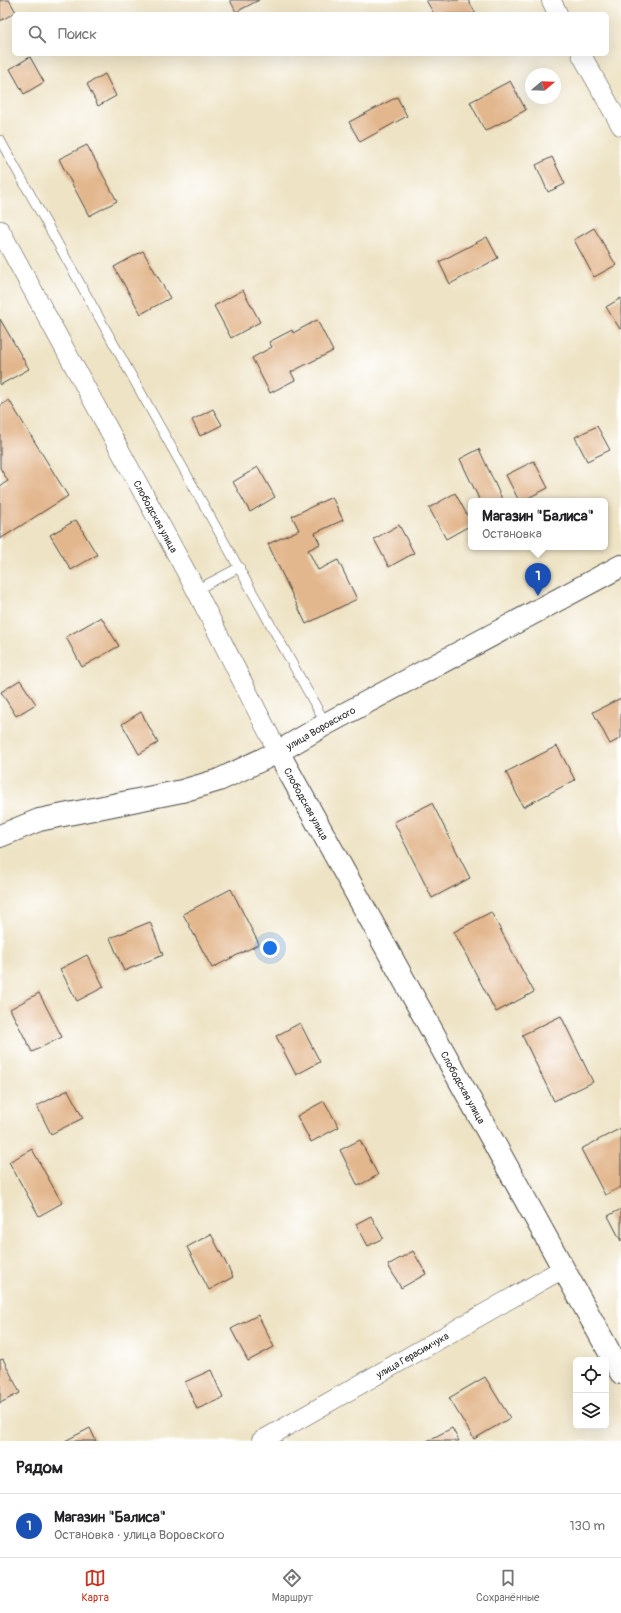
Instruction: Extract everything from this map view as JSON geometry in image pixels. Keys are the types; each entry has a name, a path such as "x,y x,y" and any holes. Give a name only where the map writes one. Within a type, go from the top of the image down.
{"street":[{"path":"551,0 557,12"},
{"path":"582,56 621,126"},
{"name":"Слободская улица","path":"0,230 196,590 278,752 621,1372"},
{"name":"улица Воровского","path":"0,836 39,820 182,791 219,780 278,752 326,724 621,566"},
{"name":"улица Герасимчука","path":"261,1441 564,1268"}],"lane":[{"path":"0,140 240,567 326,724"},
{"path":"196,590 240,567"}],"building":[{"path":"0,0 9,0 16,12 12,12 12,14 0,21"},
{"path":"230,0 259,0 236,12"},
{"path":"426,0 468,0 475,12 433,12"},
{"path":"30,57 44,82 24,94 10,69"},
{"path":"105,74 116,96 98,106 87,84"},
{"path":"510,81 526,110 485,131 470,102"},
{"path":"397,97 407,116 360,142 349,122"},
{"path":"87,145 117,201 89,216 59,159"},
{"path":"552,157 565,184 548,192 536,165"},
{"path":"594,228 616,265 594,277 574,240"},
{"path":"487,237 498,258 450,284 439,262"},
{"path":"143,251 170,298 141,314 114,267"},
{"path":"243,290 260,322 231,338 214,306"},
{"path":"621,298 621,328 620,329 606,307"},
{"path":"0,319 29,369 0,385"},
{"path":"317,320 333,351 291,372 295,380 270,393 252,358 272,347 269,342 292,330 293,333"},
{"path":"9,400 68,496 0,539 0,486 8,481 0,468 0,406"},
{"path":"213,409 222,425 200,436 192,420"},
{"path":"597,426 610,450 587,461 575,437"},
{"path":"479,449 502,498 479,498 460,459"},
{"path":"534,461 548,488 528,498 518,498 506,475"},
{"path":"258,467 275,497 250,512 233,482"},
{"path":"455,493 468,517 468,527 446,539 429,508"},
{"path":"332,497 343,520 315,533 320,544 308,550 318,570 338,560 357,599 306,624 268,544 299,530 292,516"},
{"path":"76,520 97,555 71,570 50,535"},
{"path":"399,525 414,553 389,567 374,539"},
{"path":"101,617 119,646 82,667 66,637"},
{"path":"20,680 36,704 16,716 1,692"},
{"path":"621,698 621,738 610,744 593,712"},
{"path":"141,712 158,743 139,754 122,724"},
{"path":"557,746 575,780 523,807 506,772"},
{"path":"432,803 470,878 432,898 394,822"},
{"path":"231,889 259,944 212,968 183,914"},
{"path":"491,912 534,992 496,1012 454,932"},
{"path":"150,922 163,955 124,971 110,938"},
{"path":"87,955 104,987 77,1001 60,969"},
{"path":"39,993 62,1037 32,1052 10,1009"},
{"path":"561,1016 593,1082 554,1101 522,1035"},
{"path":"300,1023 320,1062 296,1075 276,1036"},
{"path":"68,1090 83,1118 51,1134 37,1106"},
{"path":"324,1101 339,1127 311,1142 297,1116"},
{"path":"621,1128 621,1187 605,1195 581,1149"},
{"path":"360,1140 378,1175 358,1186 340,1150"},
{"path":"32,1149 62,1203 39,1216 9,1162"},
{"path":"621,1209 621,1241 608,1216"},
{"path":"371,1216 383,1238 368,1246 356,1224"},
{"path":"211,1234 233,1277 209,1290 187,1247"},
{"path":"413,1251 426,1274 401,1288 388,1265"},
{"path":"258,1315 274,1347 248,1361 231,1329"},
{"path":"3,1359 20,1393 0,1403 0,1360"},
{"path":"211,1370 223,1398 197,1409 185,1382"},
{"path":"485,1377 510,1418 474,1439 449,1398"},
{"path":"90,1428 96,1441 65,1441"},
{"path":"452,1428 459,1441 427,1441"}],"place":[{"name":"Магазин \"Балиса\"","path":"538,596"}]}
